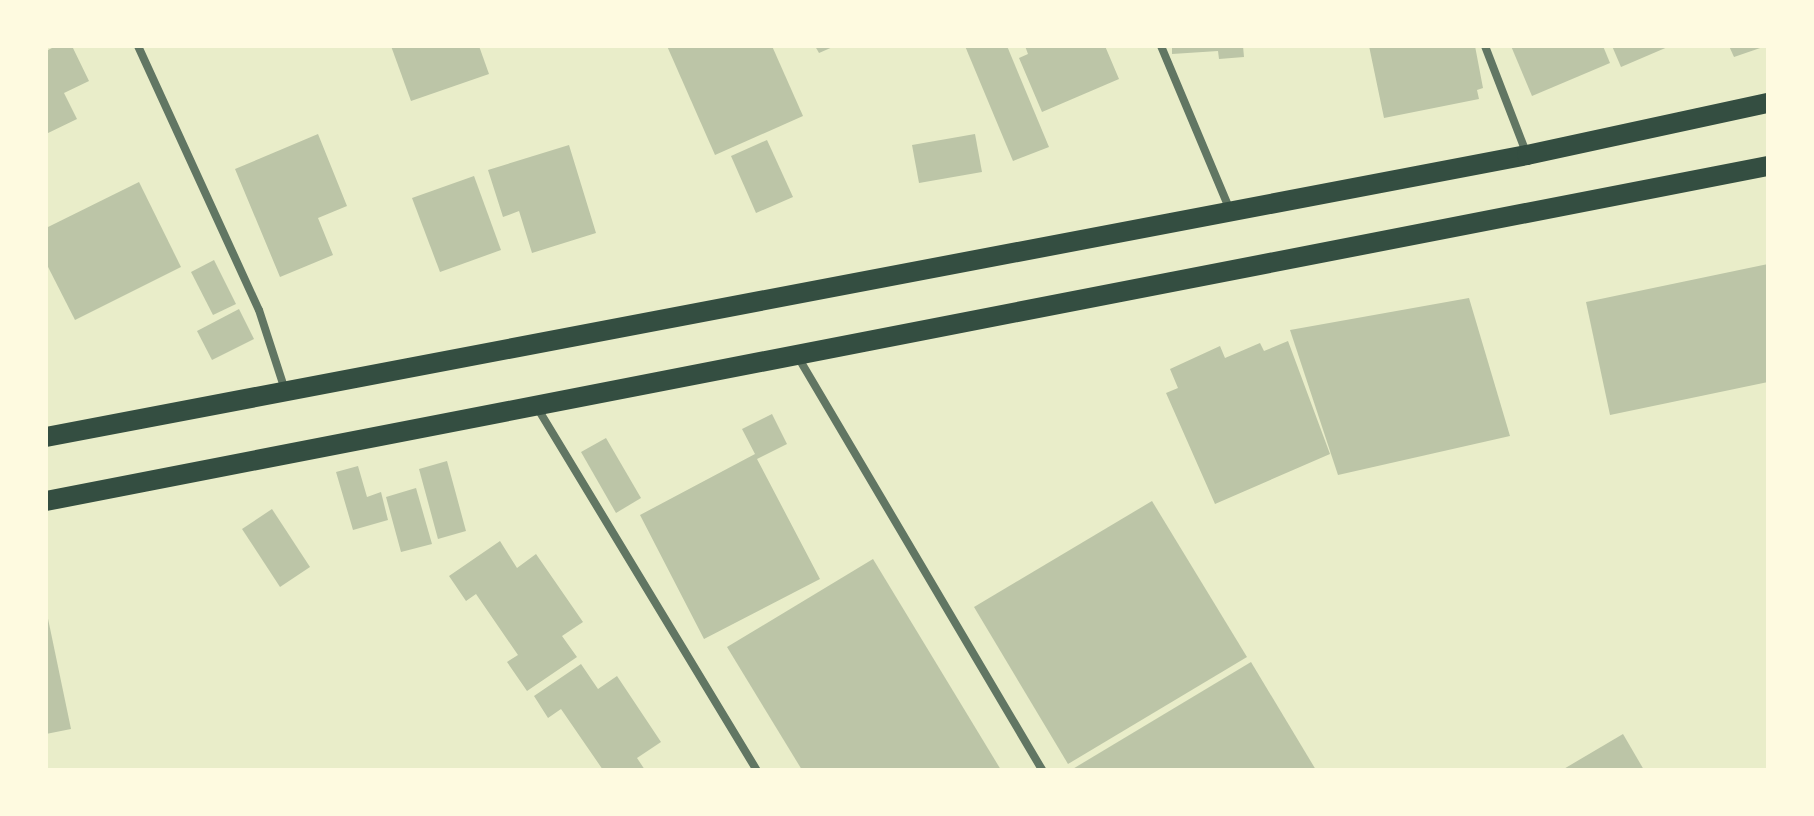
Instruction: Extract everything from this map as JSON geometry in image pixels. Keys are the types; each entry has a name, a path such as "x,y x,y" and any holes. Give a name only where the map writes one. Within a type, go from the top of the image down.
{"main road":[{"path":"46,437 1527,155 1768,103"},
{"path":"46,501 538,409 1768,166"}],"street":[{"path":"138,46 259,310 285,391"},
{"path":"1161,46 1230,211"},
{"path":"1485,46 1527,155"},
{"path":"798,356 1042,770"},
{"path":"538,409 757,770"}],"building":[{"path":"56,46 72,46 89,81 64,93 77,119 46,134 46,51"},
{"path":"391,46 479,46 489,74 411,101"},
{"path":"667,46 772,46 803,116 715,155"},
{"path":"815,46 835,46 819,53"},
{"path":"965,46 1007,46 1049,147 1013,161"},
{"path":"1025,46 1105,46 1119,79 1042,112 1019,58 1028,54"},
{"path":"1172,46 1243,46 1244,57 1219,59 1218,51 1172,54"},
{"path":"1369,46 1475,46 1483,88 1477,90 1479,99 1384,118"},
{"path":"1511,46 1603,46 1610,63 1532,96"},
{"path":"1612,46 1670,46 1621,67"},
{"path":"1729,46 1766,46 1734,57"},
{"path":"318,134 347,206 318,218 333,255 280,277 235,169"},
{"path":"975,134 982,172 919,183 912,145"},
{"path":"767,140 793,197 756,213 731,156"},
{"path":"569,145 596,233 532,253 519,211 503,217 488,170"},
{"path":"474,176 501,250 440,272 412,198"},
{"path":"139,182 181,267 75,320 46,263 46,228"},
{"path":"214,260 236,304 213,315 191,272"},
{"path":"1768,264 1768,382 1610,415 1586,302"},
{"path":"1469,298 1510,436 1338,475 1290,330"},
{"path":"239,309 254,339 212,360 197,331"},
{"path":"1288,341 1330,454 1215,504 1166,393 1178,388 1170,369 1220,346 1225,358 1260,343 1264,351"},
{"path":"772,414 787,444 757,459 820,579 704,639 640,515 755,454 742,429"},
{"path":"606,438 641,498 616,513 581,452"},
{"path":"447,461 466,531 438,539 419,469"},
{"path":"358,466 367,497 381,492 388,520 353,530 336,472"},
{"path":"416,488 432,544 401,552 386,497"},
{"path":"1152,501 1247,657 1068,764 974,607"},
{"path":"272,509 310,567 280,587 242,529"},
{"path":"500,541 517,568 536,554 583,622 562,636 577,657 527,691 507,662 518,655 476,594 466,601 449,576"},
{"path":"873,559 1001,770 802,770 727,647"},
{"path":"46,609 71,729 46,734"},
{"path":"1251,662 1316,770 1071,770"},
{"path":"581,664 598,689 617,676 661,742 637,758 645,770 603,770 561,709 548,718 534,696"},
{"path":"1623,734 1644,770 1562,770"}]}
